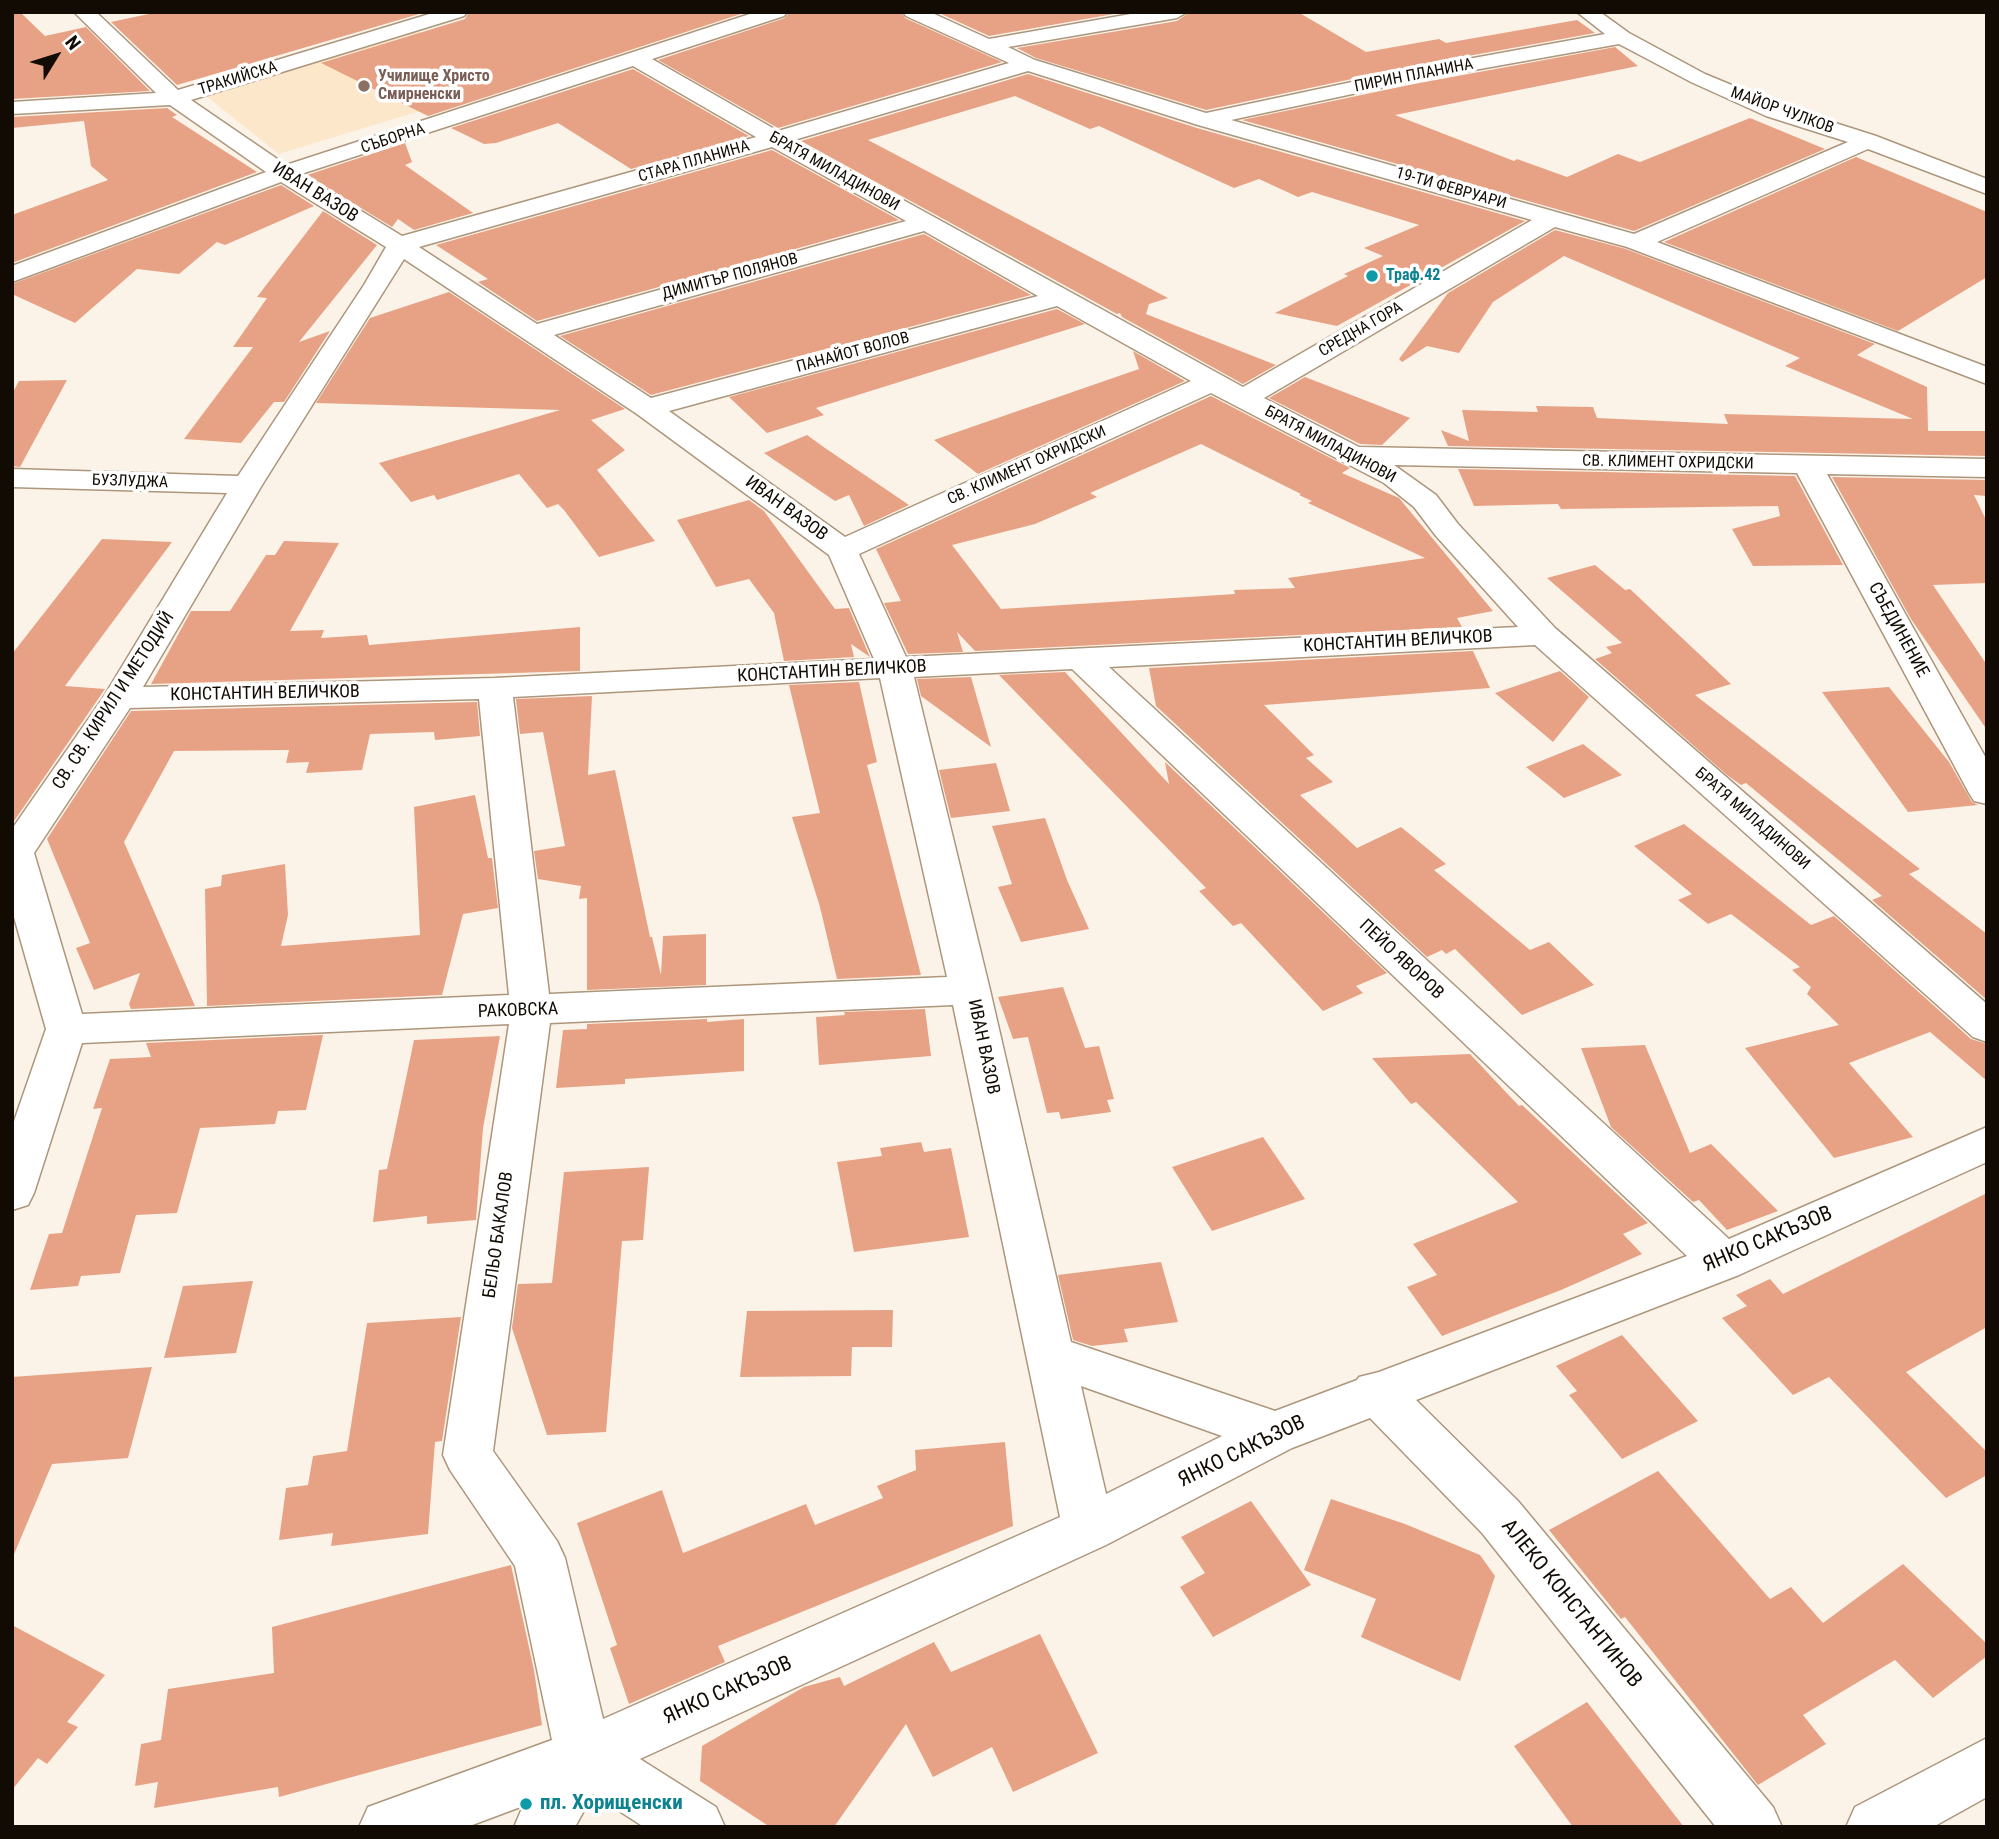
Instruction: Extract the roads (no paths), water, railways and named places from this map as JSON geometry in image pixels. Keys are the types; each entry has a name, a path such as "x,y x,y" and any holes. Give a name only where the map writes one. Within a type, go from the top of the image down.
{"street":[{"name":"ИВАН ВАЗОВ","path":"84,12 174,98 283,173 399,245 647,408 842,550 895,669 971,990 1088,1529"},
{"name":"ТРАКИЙСКА","path":"12,108 174,98 457,12"},
{"name":"СЪБОРНА","path":"12,275 283,173 776,12"},
{"name":"19-ТИ ФЕВРУАРИ","path":"913,12 1028,64 1206,120 1636,242 1987,376"},
{"path":"987,45 1177,12"},
{"name":"МАЙОР ЧУЛКОВ","path":"1587,12 1622,37 1698,78 1773,111 1868,141 1987,187"},
{"path":"362,20 381,35"},
{"name":"ПИРИН ПЛАНИНА","path":"1206,120 1413,75 1622,37"},
{"name":"БРАТЯ МИЛАДИНОВИ","path":"635,58 1059,298 1243,399 1394,477 1425,501 1447,530 1543,635 1987,1027"},
{"name":"СТАРА ПЛАНИНА","path":"399,245 775,139 1028,64"},
{"path":"1636,242 1868,141"},
{"name":"СРЕДНА ГОРА","path":"1243,399 1553,218"},
{"name":"ДИМИТЪР ПОЛЯНОВ","path":"533,333 927,223"},
{"name":"СВ. СВ. КИРИЛ И МЕТОДИЙ","path":"66,1029 14,853 120,698 247,485 377,285 399,245"},
{"name":"ПАНАЙОТ ВОЛОВ","path":"647,408 1059,298"},
{"name":"СВ. КЛИМЕНТ ОХРИДСКИ","path":"842,550 1212,382"},
{"name":"СВ. КЛИМЕНТ ОХРИДСКИ","path":"1350,456 1987,468"},
{"name":"СЪЕДИНЕНИЕ","path":"1808,466 1987,793"},
{"name":"БУЗЛУДЖА","path":"12,478 247,485"},
{"name":"КОНСТАНТИН ВЕЛИЧКОВ","path":"120,698 495,688 1543,635"},
{"name":"ПЕЙО ЯВОРОВ","path":"1079,657 1723,1262"},
{"name":"БЕЛЬО БАКАЛОВ","path":"495,688 531,1011 468,1455 539,1558 584,1756"},
{"name":"РАКОВСКА","path":"66,1029 971,990"},
{"path":"12,1193 66,1029"},
{"name":"ЯНКО САКЪЗОВ","path":"388,1827 584,1756 1088,1529 1275,1433 1376,1392 1723,1262 1987,1143"},
{"path":"1049,1355 1275,1433"},
{"name":"АЛЕКО КОНСТАНТИНОВ","path":"1376,1392 1500,1517 1753,1827"},
{"path":"543,1827 584,1756 696,1827"},
{"path":"1875,1827 1987,1766"}],"place":[{"name":"Училище Христо Смирненски","path":"364,86"},
{"name":"Траф.42","path":"1372,276"},
{"name":"пл. Хорищенски","path":"526,1804"}]}
